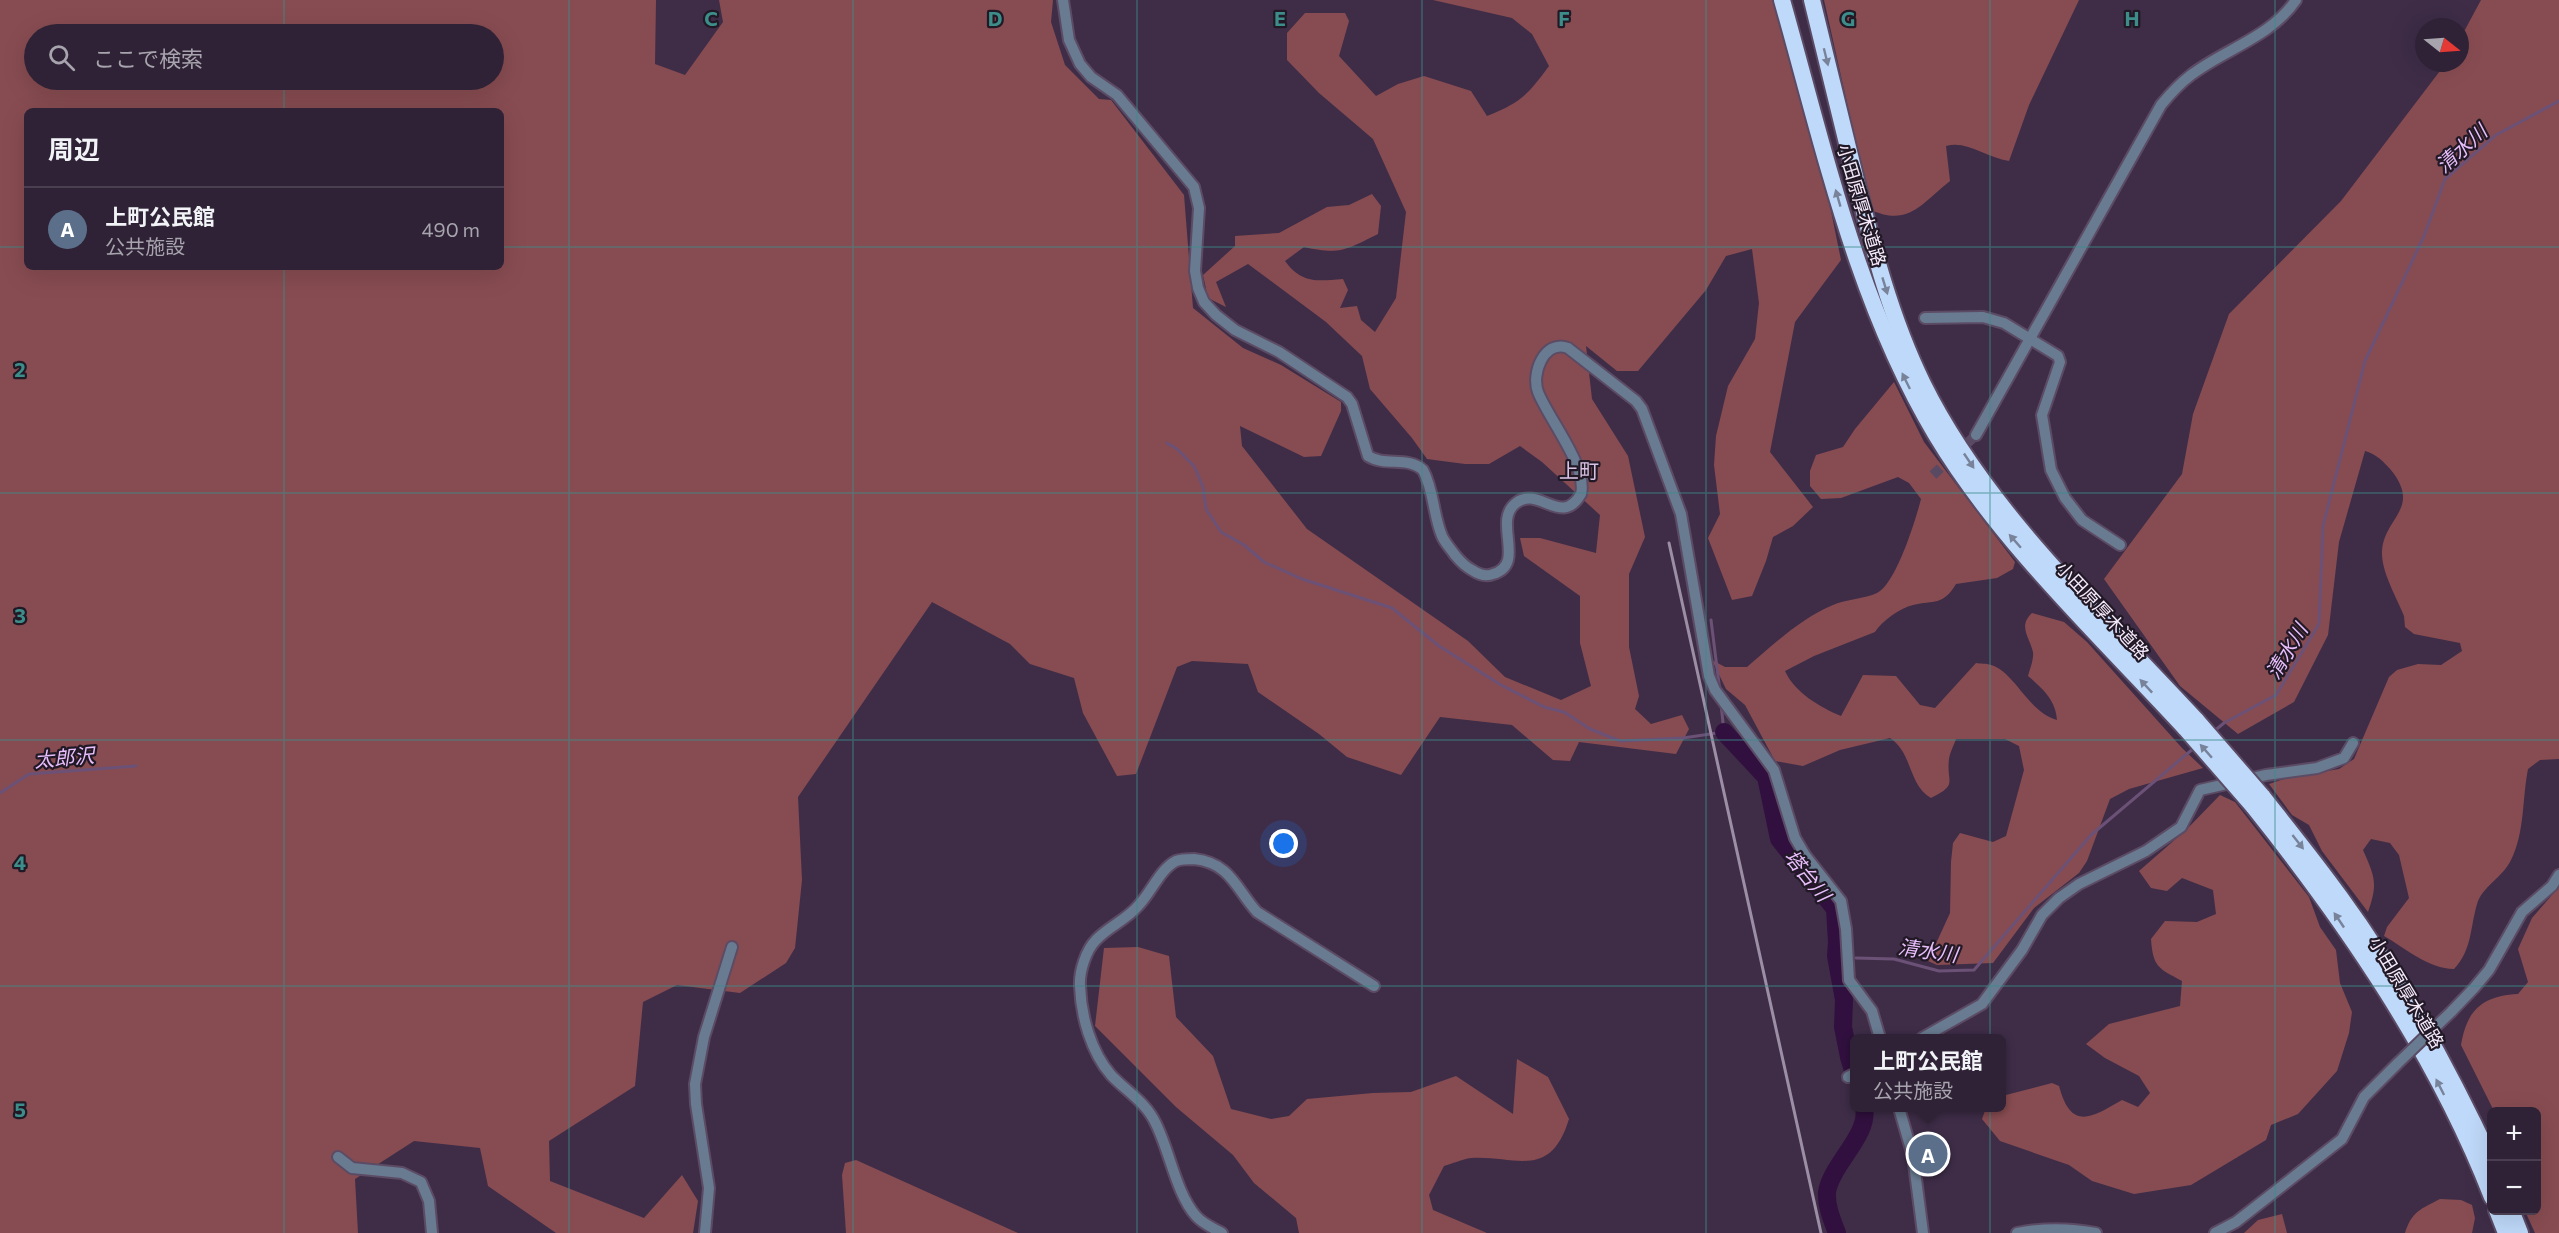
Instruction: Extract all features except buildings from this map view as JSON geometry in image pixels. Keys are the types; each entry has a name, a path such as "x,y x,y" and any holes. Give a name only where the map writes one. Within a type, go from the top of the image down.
{"highway":[{"name":"小田原厚木道路","path":"1782,0 1839,204 1863,278 1911,391 1937,437 1970,486 2006,531 2191,725"},
{"name":"小田原厚木道路","path":"1812,0 1879,266 1903,338 1923,384 1949,430 1980,477 2016,522 2341,898 2390,971 2437,1052 2492,1161"},
{"name":"小田原厚木道路","path":"2257,801 2377,975 2426,1059 2487,1185"},
{"path":"2499,1215 2506,1233"},
{"path":"2513,1215 2520,1233"}],"street":[{"path":"1063,0 1069,40 1080,64 1091,77 1117,95 1194,187 1199,208 1196,280 1209,309 1235,330 1279,352 1347,397 1352,404 1368,456 1381,462 1414,464 1420,468 1425,474 1444,540 1467,568 1489,575 1498,572 1505,565 1510,550 1506,520 1510,510 1517,502 1530,498 1556,508 1564,508 1575,502 1581,494 1581,479 1559,429 1537,388 1539,365 1547,352 1556,347 1568,348 1640,404 1681,514 1709,676 1715,690 1774,770 1800,848 1841,901 1846,929 1849,980 1872,1011 1879,1034"},
{"path":"1976,435 2161,105 2174,89 2192,74 2275,24 2288,12 2296,0"},
{"path":"1925,318 1983,317 2004,323 2058,356 2060,362 2042,415 2051,470 2065,498 2082,520 2120,545"},
{"path":"1929,1034 1982,1004 2022,950 2042,915 2059,898 2079,884 2146,851 2181,827 2200,790 2266,775 2317,768 2344,758 2353,743"},
{"path":"1222,1233 1203,1223 1190,1208 1154,1119 1137,1096 1111,1075 1090,1039 1080,987 1080,974 1096,939 1120,923 1139,906 1177,860 1197,860 1223,869 1233,878 1247,901 1257,912 1374,986"},
{"path":"2215,1233 2236,1222 2342,1139 2364,1097 2451,1012 2489,970 2522,912 2552,886 2559,875"},
{"path":"705,1233 710,1188 696,1104 698,1065 732,947"},
{"path":"1900,1112 1913,1156 1923,1233"},
{"path":"338,1157 352,1168 402,1173 421,1182 429,1201 432,1233"},
{"path":"2017,1233 2040,1230 2078,1230 2096,1233"}],"shaded area":[{"path":"0,0 656,0 655,64 685,75 723,22 719,0 1053,0 1051,22 1065,65 1099,99 1111,100 1184,195 1193,308 1243,348 1281,365 1341,402 1341,411 1321,456 1304,457 1240,426 1242,446 1307,529 1468,641 1505,677 1561,700 1591,686 1580,643 1580,596 1524,556 1520,538 1540,538 1596,553 1600,515 1542,462 1520,446 1489,464 1465,464 1427,459 1370,389 1362,356 1326,322 1248,264 1216,282 1226,307 1208,298 1203,275 1235,246 1235,236 1279,233 1327,207 1349,205 1372,194 1381,206 1378,234 1342,250 1326,251 1304,247 1285,261 1304,277 1318,280 1343,279 1348,290 1340,308 1357,306 1361,320 1375,332 1396,298 1406,212 1373,139 1319,93 1287,60 1287,33 1305,13 1345,13 1349,21 1339,56 1376,96 1398,84 1424,76 1471,91 1487,116 1523,97 1549,66 1532,34 1512,18 1433,0 1776,0 1831,211 1841,260 1795,322 1770,452 1813,507 1793,526 1773,537 1752,596 1732,600 1708,538 1720,514 1714,465 1716,436 1728,386 1755,339 1759,303 1752,249 1726,256 1706,290 1638,371 1617,371 1586,346 1592,399 1628,456 1645,537 1629,574 1629,647 1639,696 1635,709 1651,724 1682,715 1689,729 1676,754 1579,742 1570,761 1553,760 1512,725 1440,717 1401,775 1347,757 1319,734 1258,692 1248,664 1192,661 1177,667 1136,774 1117,776 1083,713 1074,678 1030,664 1010,644 932,602 798,797 802,880 795,948 786,963 740,993 677,985 643,1002 635,1086 549,1141 550,1181 644,1218 682,1175 698,1201 693,1233 556,1233 488,1186 480,1148 414,1141 355,1179 358,1233 0,1233"},
{"path":"1824,0 2079,0 2029,105 2009,161 1962,145 1946,146 1950,181 1914,210 1895,216 1871,210"},
{"path":"2481,0 2559,0 2559,759 2540,760 2528,769 2516,849 2503,872 2480,898 2470,938 2460,962 2454,969 2426,962 2384,936 2387,927 2409,898 2399,855 2390,843 2371,839 2363,850 2374,881 2368,912 2322,851 2309,825 2292,815 2269,784 2287,778 2339,769 2354,759 2389,677 2397,670 2418,664 2441,665 2462,651 2460,643 2414,634 2405,627 2404,616 2388,578 2382,555 2387,532 2402,505 2403,495 2400,484 2391,470 2379,458 2365,451 2339,542 2328,635 2294,702 2238,734 2180,686 2104,579 2182,474 2193,414 2229,314 2341,201 2439,72 2469,72 2469,22"},
{"path":"1894,382 1924,442 2015,562 2013,569 1997,578 1956,584 1942,599 1903,609 1887,619 1875,632 1814,656 1785,671 1789,679 1817,704 1841,716 1863,675 1896,676 1920,705 1935,708 1976,663 1987,664 2007,675 2037,709 2057,720 2051,700 2028,676 2033,652 2025,627 2032,613 2064,622 2087,642 2182,748 2203,768 2129,789 2110,799 2087,861 2079,873 2034,908 1993,963 1937,965 1928,961 1950,913 1953,843 1960,833 1993,842 2006,836 2024,770 2019,746 2005,739 1956,739 1949,759 1948,786 1931,798 1918,785 1903,752 1890,738 1840,750 1803,766 1775,761 1745,705 1726,689 1712,660 1725,667 1747,667 1788,633 1821,610 1877,593 1891,577 1904,550 1921,499 1909,483 1898,477 1841,498 1821,499 1810,486 1810,471 1816,455 1843,447"},
{"path":"2220,795 2235,802 2309,897 2320,927 2336,950 2340,983 2352,1012 2349,1033 2337,1071 2298,1114 2271,1125 2266,1140 2191,1185 2134,1194 2092,1181 2069,1165 2000,1141 1982,1119 1985,1112 2006,1112 2006,1095 2052,1083 2059,1086 2070,1110 2083,1117 2101,1112 2122,1100 2138,1107 2150,1093 2139,1076 2105,1058 2086,1044 2109,1024 2180,1006 2182,981 2158,966 2153,956 2151,939 2165,921 2197,922 2216,914 2213,890 2182,878 2167,891 2151,888 2139,871 2186,830"},
{"path":"2559,887 2559,1233 2535,1233 2527,1215 2541,1215 2541,1107 2492,1107 2461,1045 2468,1022 2479,1007 2495,998 2518,994 2528,982 2518,949 2532,918"},
{"path":"1138,947 1169,956 1176,1017 1213,1056 1231,1109 1271,1119 1289,1116 1307,1099 1411,1092 1456,1076 1513,1114 1517,1059 1548,1077 1569,1119 1561,1138 1552,1151 1541,1158 1529,1161 1471,1158 1444,1166 1429,1195 1433,1210 1487,1233 1299,1233 1296,1218 1254,1183 1233,1155 1176,1107 1095,1026 1104,948"},
{"path":"856,1160 1018,1233 846,1233 842,1175 845,1163"},
{"path":"2440,1199 2461,1200 2472,1205 2475,1218 2472,1233 2405,1233 2414,1215"},
{"path":"2282,1214 2287,1233 2244,1233 2258,1220"}],"waterway":[{"name":"清水川","path":"2213,732 2224,723 2276,695 2319,624 2323,526 2365,361 2424,236 2445,179 2496,135 2559,101"},
{"path":"1167,443 1177,449 1194,466 1203,487 1206,509 1221,532 1244,545 1264,562 1302,579 1392,608 1439,646 1501,685 1544,707 1564,712 1590,729 1620,741 1683,738 1724,732 1721,704"},
{"name":"塔台川","path":"1711,620 1720,692"},
{"name":"塔台川","path":"1724,732 1766,777 1779,839 1835,909 1836,956 1844,1000 1843,1027 1850,1060"},
{"name":"清水川","path":"1856,958 1894,959 1939,971 1974,970 2091,835 2194,748"},
{"name":"太郎沢","path":"0,793 29,774 136,766"},
{"name":"清水川","path":"1836,956 1842,956"},
{"name":"塔台川","path":"1837,1233 1828,1208 1827,1192 1835,1171 1856,1139 1864,1112"}],"tunnel":[{"path":"1933,475 1976,435"}],"railway":[{"path":"1669,543 1821,1233"}],"place":[{"name":"上町公民館","path":"1928,1154"}],"district":[{"name":"上町","path":"1579,470"}]}
